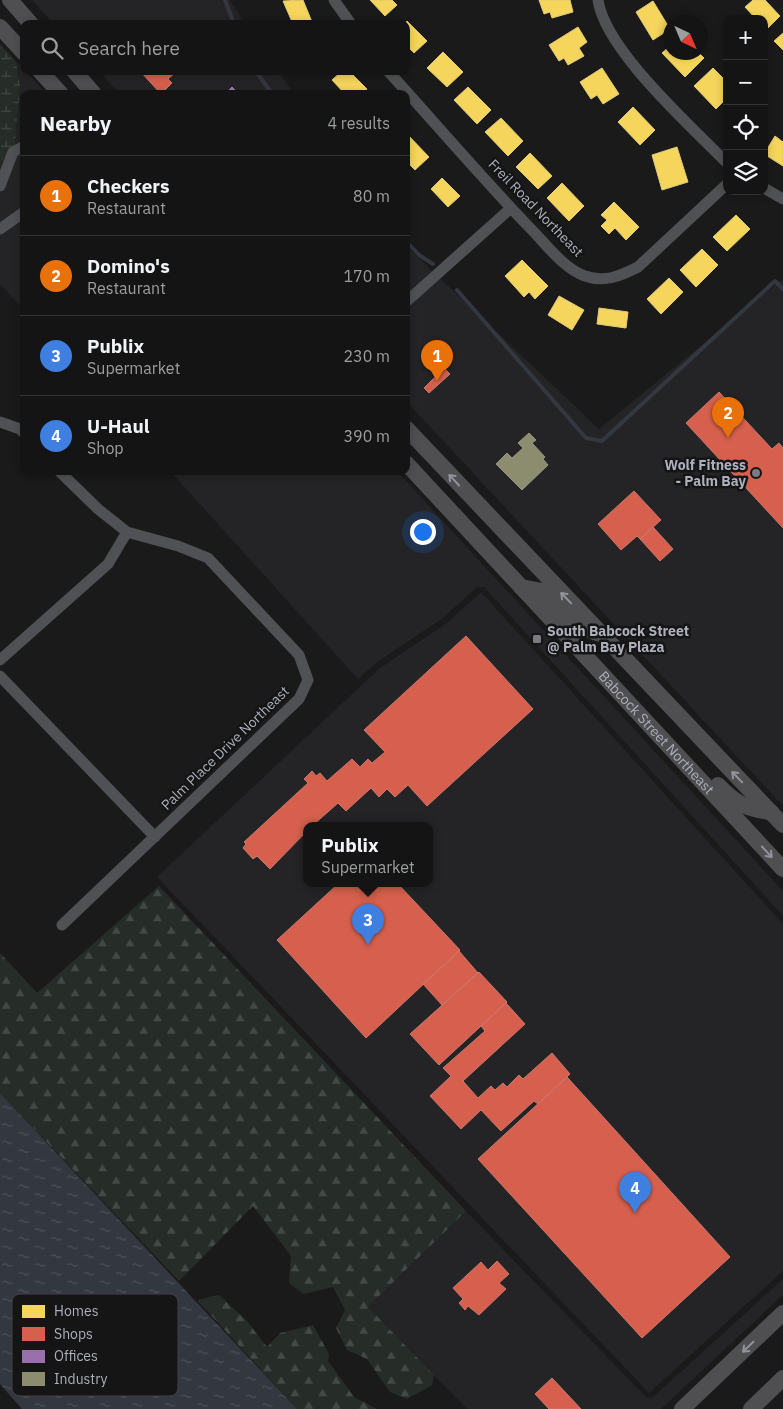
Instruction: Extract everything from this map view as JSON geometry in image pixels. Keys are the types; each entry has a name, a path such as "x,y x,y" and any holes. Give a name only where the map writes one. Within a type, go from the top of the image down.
{"main road":[{"path":"10,0 28,20"},
{"path":"0,27 20,49"},
{"path":"44,75 57,90"},
{"path":"77,75 90,90"},
{"name":"Babcock Street Northeast","path":"410,432 783,826"},
{"name":"Babcock Street Northeast","path":"410,467 783,869"},
{"path":"472,534 482,540 507,562 523,564 531,562"},
{"path":"521,587 542,591 575,625 600,633"},
{"path":"666,744 695,762 730,798 750,810 771,812"},
{"path":"682,1409 783,1313"},
{"path":"751,1409 783,1378"}],"street":[{"path":"334,0 348,20"},
{"path":"598,0 600,12 627,58 723,159"},
{"name":"Freil Road Northeast","path":"392,75 405,90"},
{"name":"Freil Road Northeast","path":"410,96 511,208 564,262 583,276 602,280 621,276 638,267 723,188"},
{"path":"0,186 13,152 20,148"},
{"path":"768,190 783,199"},
{"path":"410,298 511,208"},
{"path":"0,229 20,215"},
{"path":"0,422 20,429"},
{"name":"Palm Place Drive Northeast","path":"62,925 299,699 308,680 299,655 208,558 178,546 127,532 98,510 63,475"},
{"path":"0,660 108,564 127,532"},
{"path":"0,676 155,837"}],"shaded area":[{"path":"32,0 230,0 242,20 50,20"},
{"path":"16,61 20,65 20,75 29,75 43,90 20,90 20,306 0,284 0,164 15,145 20,86"},
{"path":"103,75 281,75 291,90 116,90"},
{"path":"410,250 599,429 781,280 783,282 783,806 410,405"},
{"path":"174,475 401,475 783,891 783,916 484,587 477,587 443,618 377,662 358,679"},
{"path":"481,592 783,924 783,1271 649,1393 157,877 380,668 447,623"},
{"path":"466,1211 647,1398 653,1397 783,1279 783,1295 661,1409 467,1409 368,1307"}],"green space":[{"path":"0,44 16,61 20,86 15,145 0,164"},
{"path":"159,886 466,1211 368,1307 434,1375 432,1385 407,1399 390,1392 367,1359 347,1350 336,1328 345,1310 333,1287 303,1294 289,1283 291,1256 253,1206 179,1281 0,1093 0,953 37,993"},
{"path":"219,1295 247,1321 267,1347 280,1333 313,1325 329,1354 328,1361 354,1397 377,1409 297,1409 197,1300"}],"water":[{"path":"0,1093 297,1409 22,1409 0,1384"}],"building: Homes":[{"path":"303,0 311,20 291,20 283,1"},
{"path":"370,0 392,0 397,5 385,16"},
{"path":"539,0 570,0 573,12 552,18 550,12 544,14"},
{"path":"753,0 765,0 780,16 768,28 768,15 752,15 745,7"},
{"path":"653,1 663,17 663,34 653,40 636,12"},
{"path":"410,24 427,41 414,53 410,49"},
{"path":"578,27 587,42 579,48 584,56 568,65 564,58 559,61 549,45"},
{"path":"783,33 783,50 774,41"},
{"path":"443,52 463,72 447,87 427,68"},
{"path":"669,60 702,60 685,77"},
{"path":"602,68 619,94 603,104 597,95 591,99 580,82"},
{"path":"713,68 723,78 723,102 716,109 694,86"},
{"path":"338,75 353,75 367,89 341,90 332,80"},
{"path":"468,87 491,110 477,124 454,100"},
{"path":"633,107 655,130 640,145 618,122"},
{"path":"501,118 523,141 508,156 485,132"},
{"path":"775,136 783,142 783,166 768,157 768,147"},
{"path":"410,137 429,157 415,170 410,165"},
{"path":"677,147 688,182 662,190 652,155"},
{"path":"530,153 552,176 538,189 516,167"},
{"path":"442,178 460,196 448,207 431,189"},
{"path":"562,183 584,206 569,221 547,198"},
{"path":"614,202 639,227 626,240 615,228 609,234 601,226 607,220 601,215"},
{"path":"736,215 750,229 727,251 713,237"},
{"path":"702,249 718,265 696,287 680,270"},
{"path":"522,260 548,286 535,299 529,292 524,297 505,276"},
{"path":"669,278 683,292 661,314 647,299"},
{"path":"559,296 584,310 572,330 548,315"},
{"path":"599,308 628,312 626,328 597,324"}],"building: Shops":[{"path":"144,75 172,75 168,79 172,83 165,90 157,90"},
{"path":"444,368 450,374 429,393 424,388"},
{"path":"719,392 772,449 779,443 783,448 783,528 686,423"},
{"path":"634,491 661,520 640,539 637,536 621,550 598,524"},
{"path":"653,527 673,549 660,561 640,539"},
{"path":"466,636 533,709 427,806 408,785 395,797 387,789 379,797 371,788 346,811 338,803 317,822 303,822 303,835 270,869 257,856 253,859 243,848 246,844 244,842 308,783 304,779 312,771 316,776 320,773 327,781 352,759 360,767 368,759 372,763 385,752 364,730"},
{"path":"335,887 401,887 460,950 366,1038 277,940"},
{"path":"459,951 478,973 442,1005 423,984"},
{"path":"479,972 507,1002 439,1065 410,1034"},
{"path":"506,1003 525,1024 463,1081 478,1098 491,1086 495,1090 503,1083 507,1087 519,1075 523,1079 552,1053 570,1074 538,1104 534,1101 501,1131 481,1110 461,1129 430,1096 451,1076 443,1068 485,1031 481,1026"},
{"path":"567,1077 730,1257 642,1338 478,1159"},
{"path":"497,1261 509,1274 499,1283 506,1289 479,1315 468,1306 465,1310 459,1303 463,1299 453,1288 481,1262 488,1270"},
{"path":"552,1378 581,1409 549,1409 535,1394"}],"building: Industry":[{"path":"529,433 536,440 532,443 545,457 543,459 548,465 522,490 496,464 507,453 512,458 523,448 518,443"}],"waterway":[{"path":"225,0 232,20"},
{"path":"259,75 269,90"},
{"path":"410,245 419,255 433,264"},
{"path":"457,290 586,438 602,441 775,281 783,289"}],"place":[{"name":"Checkers","path":"437,381"},
{"name":"Domino's","path":"728,438"},
{"name":"Wolf Fitness - Palm Bay","path":"756,473"},
{"name":"South Babcock Street @ Palm Bay Plaza","path":"537,639"},
{"name":"Publix","path":"368,945"},
{"name":"U-Haul","path":"635,1213"}]}
